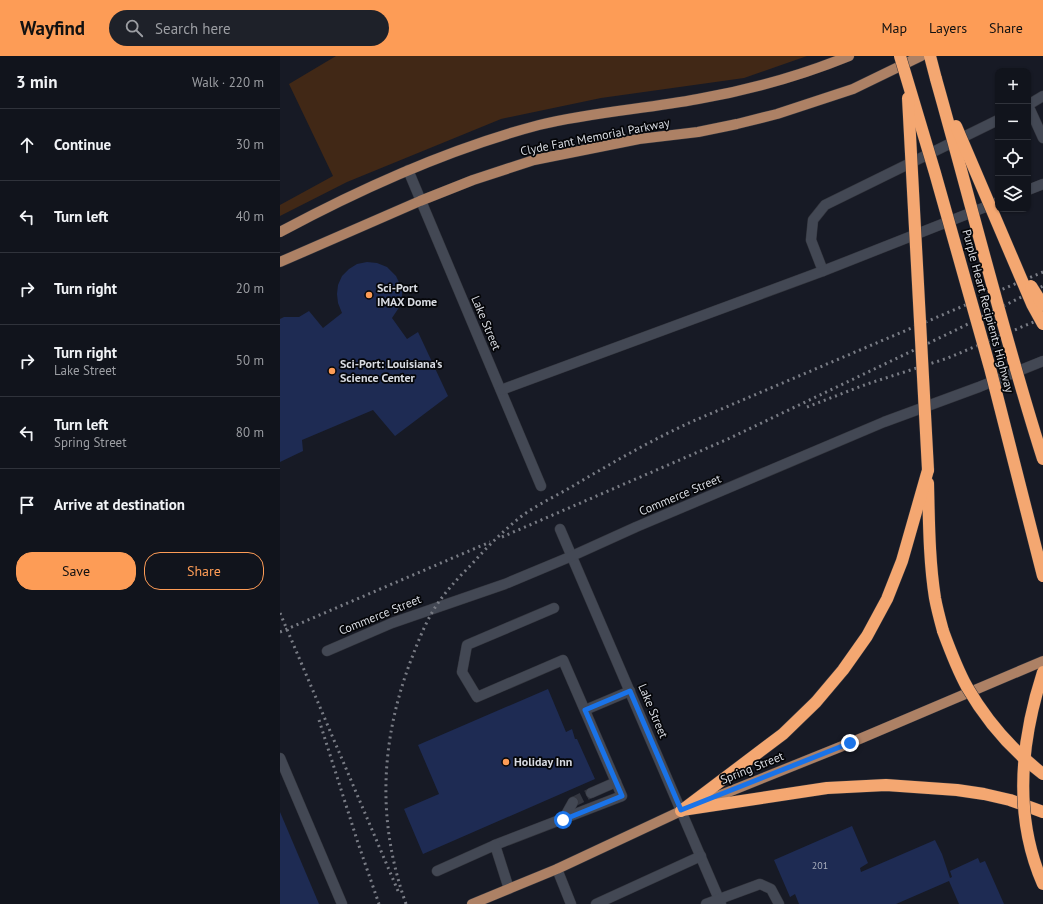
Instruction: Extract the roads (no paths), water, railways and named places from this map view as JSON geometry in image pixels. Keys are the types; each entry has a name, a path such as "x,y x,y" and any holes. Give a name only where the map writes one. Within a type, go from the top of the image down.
{"highway":[{"name":"Purple Heart Recipients Highway","path":"900,56 935,173 990,368 1043,576"},
{"name":"Purple Heart Recipients Highway","path":"930,56 1006,340 1043,459"},
{"path":"907,79 928,470 929,540 935,599 943,631 967,687 1002,735 1026,761 1043,774"},
{"path":"936,79 1032,304 1043,324"},
{"path":"1014,259 1043,305"},
{"path":"681,810 783,734 816,702 844,670 867,636 887,599 902,562 928,470"},
{"path":"1043,672 1028,728 1024,756 1023,780 1024,810 1030,843 1043,884"},
{"path":"681,810 827,788 886,785 957,790 984,794 1010,800 1043,812"}],"main road":[{"name":"Clyde Fant Memorial Parkway","path":"280,232 330,205 408,170 444,155 482,142 540,125 598,113 697,99 754,87 792,77 849,56"},
{"name":"Clyde Fant Memorial Parkway","path":"280,262 420,201 473,180 534,160 639,139 704,130 777,114 853,89 921,56"},
{"name":"Spring Street","path":"472,904 557,869 681,810 850,743 1043,660"}],"street":[{"path":"1030,104 1043,96"},
{"path":"1031,112 1043,138"},
{"path":"823,271 811,240 813,220 825,205 995,121"},
{"name":"Lake Street","path":"408,170 542,486"},
{"path":"1031,189 1043,184"},
{"path":"501,390 823,271 995,203"},
{"name":"Commerce Street","path":"327,651 392,623 505,584 884,422 979,387 1043,361"},
{"name":"Lake Street","path":"560,529 720,901"},
{"path":"437,871 495,845 622,796 563,660 477,697 462,672 467,645 554,608"},
{"path":"585,710 630,691"},
{"path":"280,758 342,904"},
{"path":"592,793 616,782"},
{"path":"563,820 574,802"},
{"path":"495,845 509,889"},
{"path":"596,904 701,856"},
{"path":"557,869 571,904"},
{"path":"706,904 720,901 760,884 771,889 779,904"}],"tunnel":[{"path":"573,802 591,793"}],"railway":[{"path":"406,904 390,843 387,812 386,782 388,752 393,721 411,660 432,612 452,585 489,545 523,515 648,443 676,429 1043,272"},
{"path":"502,537 728,439 958,329 1043,286"},
{"path":"807,407 867,384 948,358 1043,318"},
{"path":"280,632 490,542"},
{"path":"280,613 398,891"},
{"path":"319,720 379,904"}],"place":[{"name":"Sci-Port IMAX Dome","path":"369,295"},
{"name":"Sci-Port: Louisiana's Science Center","path":"332,371"},
{"name":"Holiday Inn","path":"506,762"}]}
